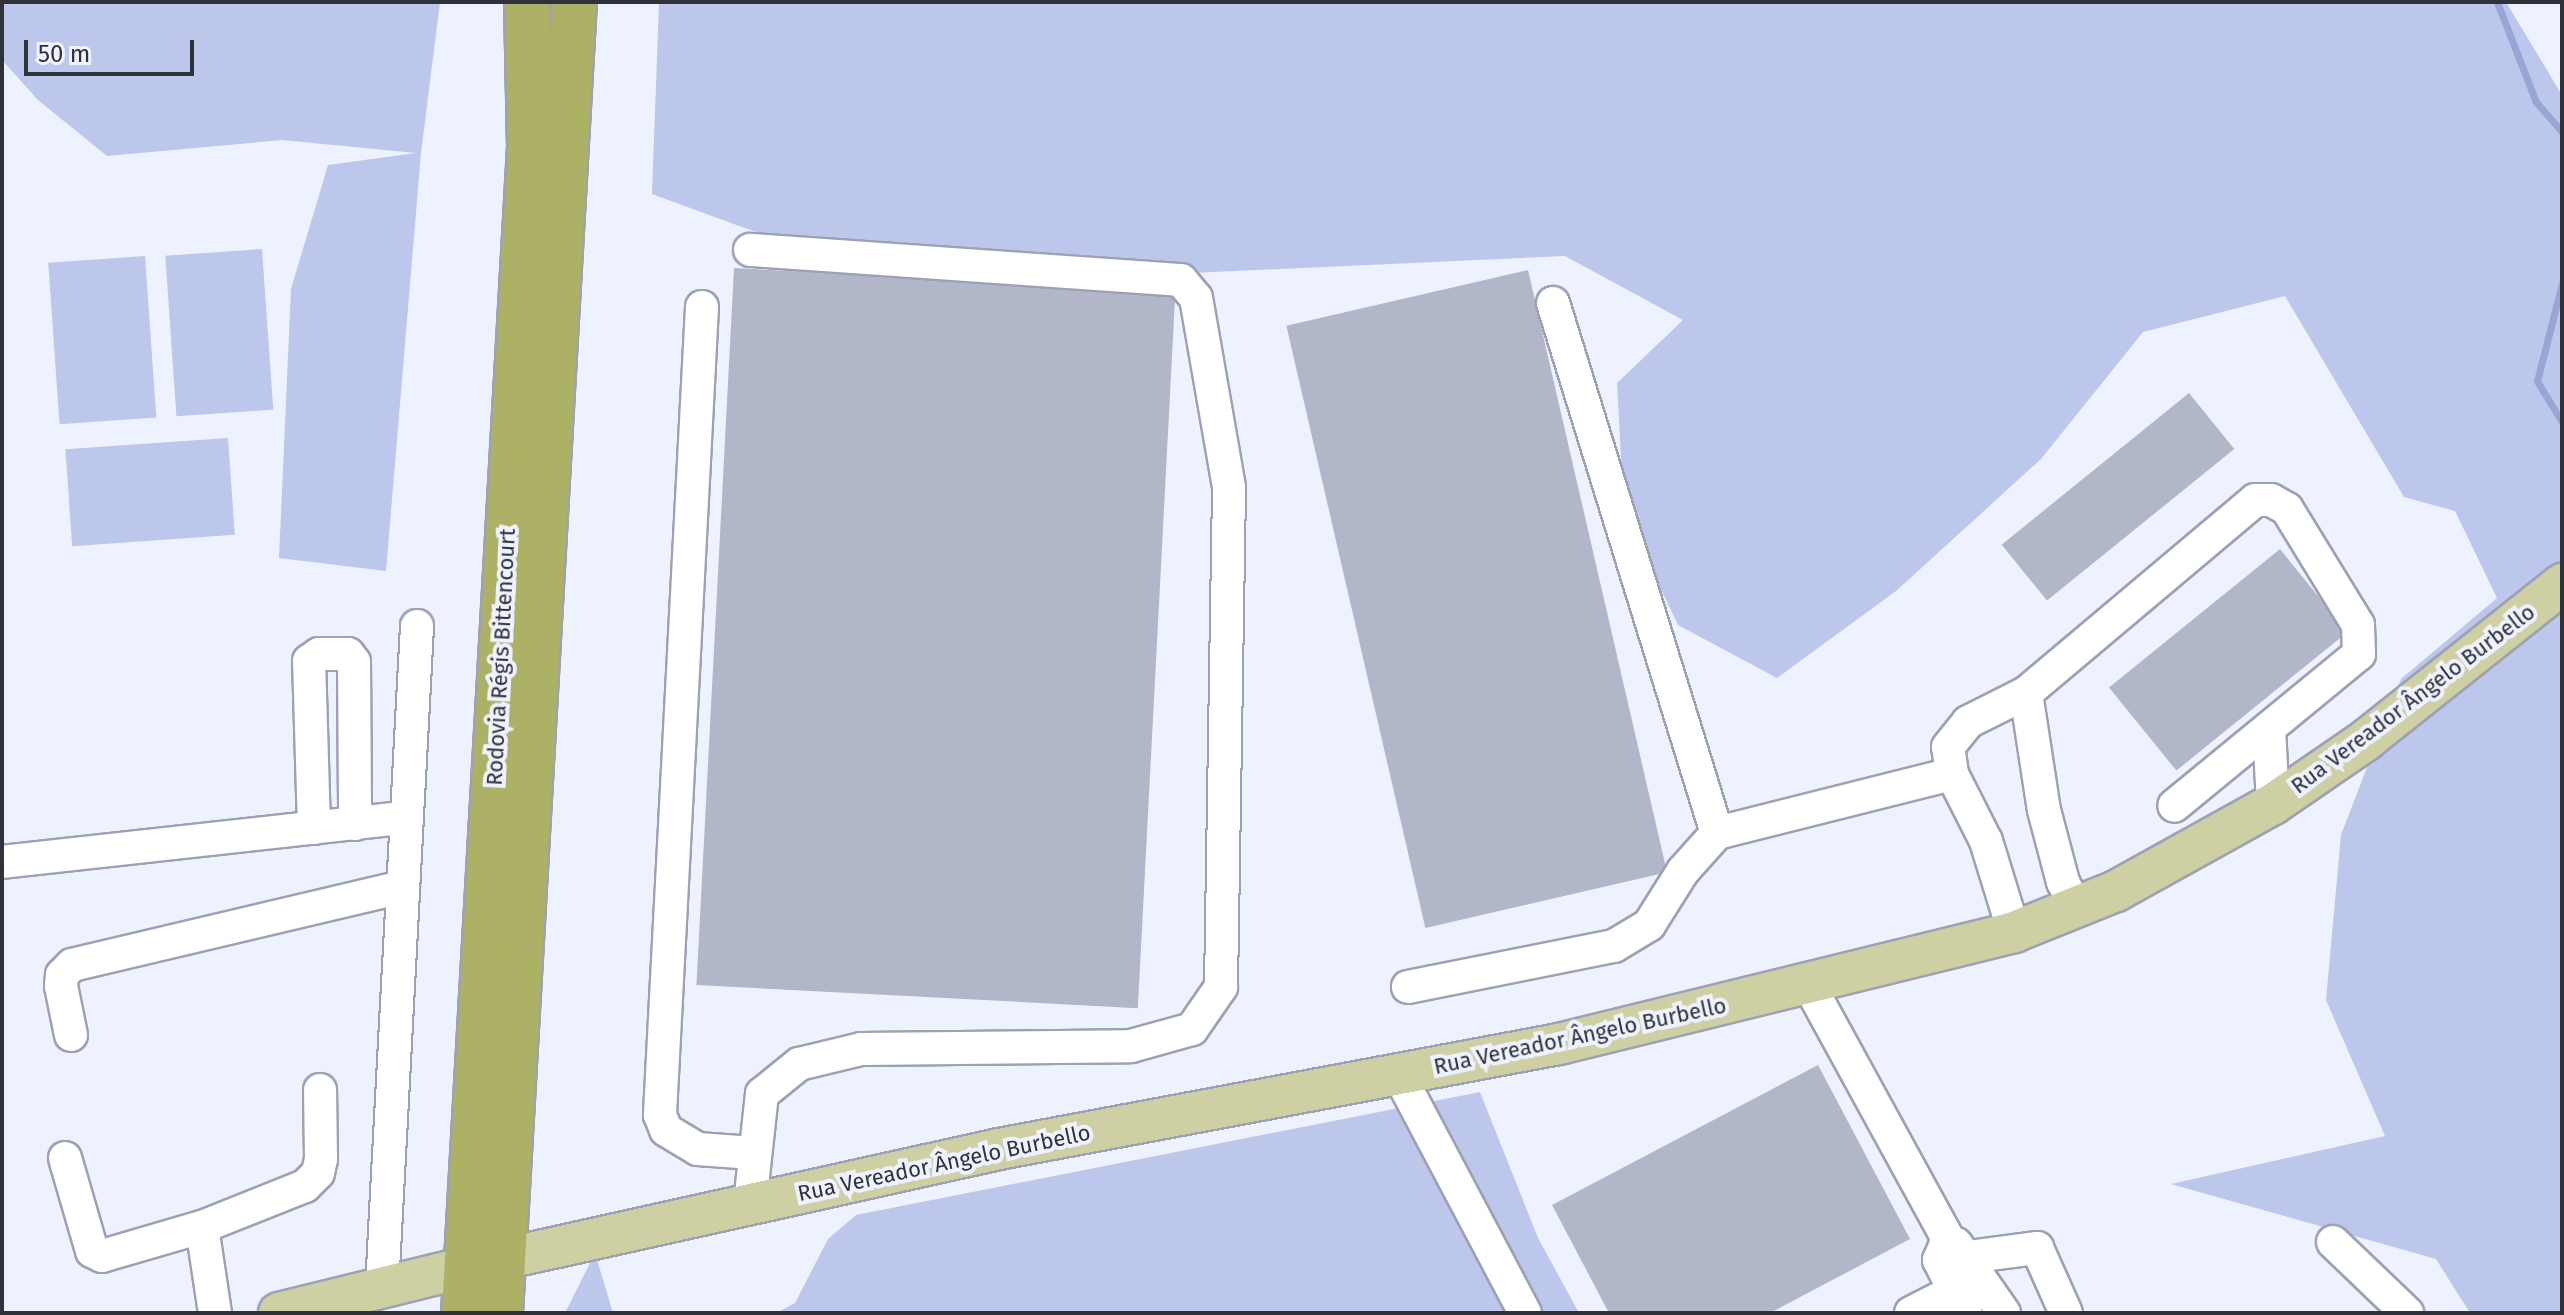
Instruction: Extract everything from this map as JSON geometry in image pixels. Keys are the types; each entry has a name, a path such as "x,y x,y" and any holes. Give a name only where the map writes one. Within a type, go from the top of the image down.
{"highway":[{"name":"Rodovia Régis Bittencourt","path":"500,1313 484,1263 530,147 527,2"},
{"name":"Rodovia Régis Bittencourt","path":"464,1313 484,1263 574,2"}],"main road":[{"name":"Rua Vereador Ângelo Burbello","path":"279,1313 484,1263 999,1149 1399,1075 1809,985 2014,932 2077,909 2165,867 2273,804 2366,740 2562,584"}],"street":[{"path":"750,250 1181,280 1196,298 1229,487 1221,987 1192,1029 1131,1046 861,1049 799,1064 762,1094 753,1153 750,1204"},
{"path":"1553,303 1717,833"},
{"path":"702,307 660,1115 666,1130 698,1149 753,1153"},
{"path":"2014,932 1986,841 1952,774 1948,747 1968,722 2026,693 2255,500 2271,500 2287,509 2362,638 2359,654 2174,806"},
{"path":"382,1288 417,626"},
{"path":"314,828 309,661 319,654 348,654 354,662 355,824"},
{"path":"2026,693 2044,810 2063,882 2077,909"},
{"path":"2269,729 2273,804"},
{"path":"1408,987 1614,946 1649,925 1683,871 1717,833 1952,774"},
{"path":"2,862 407,817"},
{"path":"71,1035 61,986 62,975 72,965 403,887"},
{"path":"1809,985 1958,1248 2004,1313"},
{"path":"1399,1075 1525,1313"},
{"path":"65,1158 92,1251 102,1256 202,1227 305,1186 318,1173 320,1090"},
{"path":"202,1227 215,1313"},
{"path":"2333,1242 2407,1313"},
{"path":"1911,1313 1961,1302 1939,1260 1958,1248 2037,1248 2066,1313"}],"shaded area":[{"path":"2,2 440,2 421,153 386,571 279,558 291,289 328,165 416,153 282,140 107,156 38,100 2,60"},
{"path":"659,2 2506,2 2562,95 2562,1313 2470,1313 2436,1259 2171,1184 2385,1136 2326,1000 2341,835 2401,679 2497,598 2455,511 2404,497 2285,296 2143,332 2041,459 1896,591 1777,678 1678,625 1624,512 1617,383 1683,320 1565,256 1191,273 761,234 652,194"},
{"path":"262,249 273,410 176,416 165,256"},
{"path":"145,256 156,418 60,424 48,263"},
{"path":"228,438 235,535 72,546 65,449"},
{"path":"1480,1092 1538,1238 1579,1313 776,1313 795,1303 828,1239 856,1215"},
{"path":"595,1253 613,1313 565,1313"}],"building":[{"path":"734,268 1175,291 1138,1008 696,985"},
{"path":"1528,270 1667,872 1425,928 1286,326"},
{"path":"2189,393 2234,449 2047,601 2002,545"},
{"path":"2280,549 2347,632 2176,771 2109,687"},
{"path":"1818,1065 1910,1239 1770,1313 1609,1313 1552,1205"}],"waterway":[{"path":"2497,2 2536,102 2562,132"},
{"path":"2562,283 2537,381 2562,422"}]}
